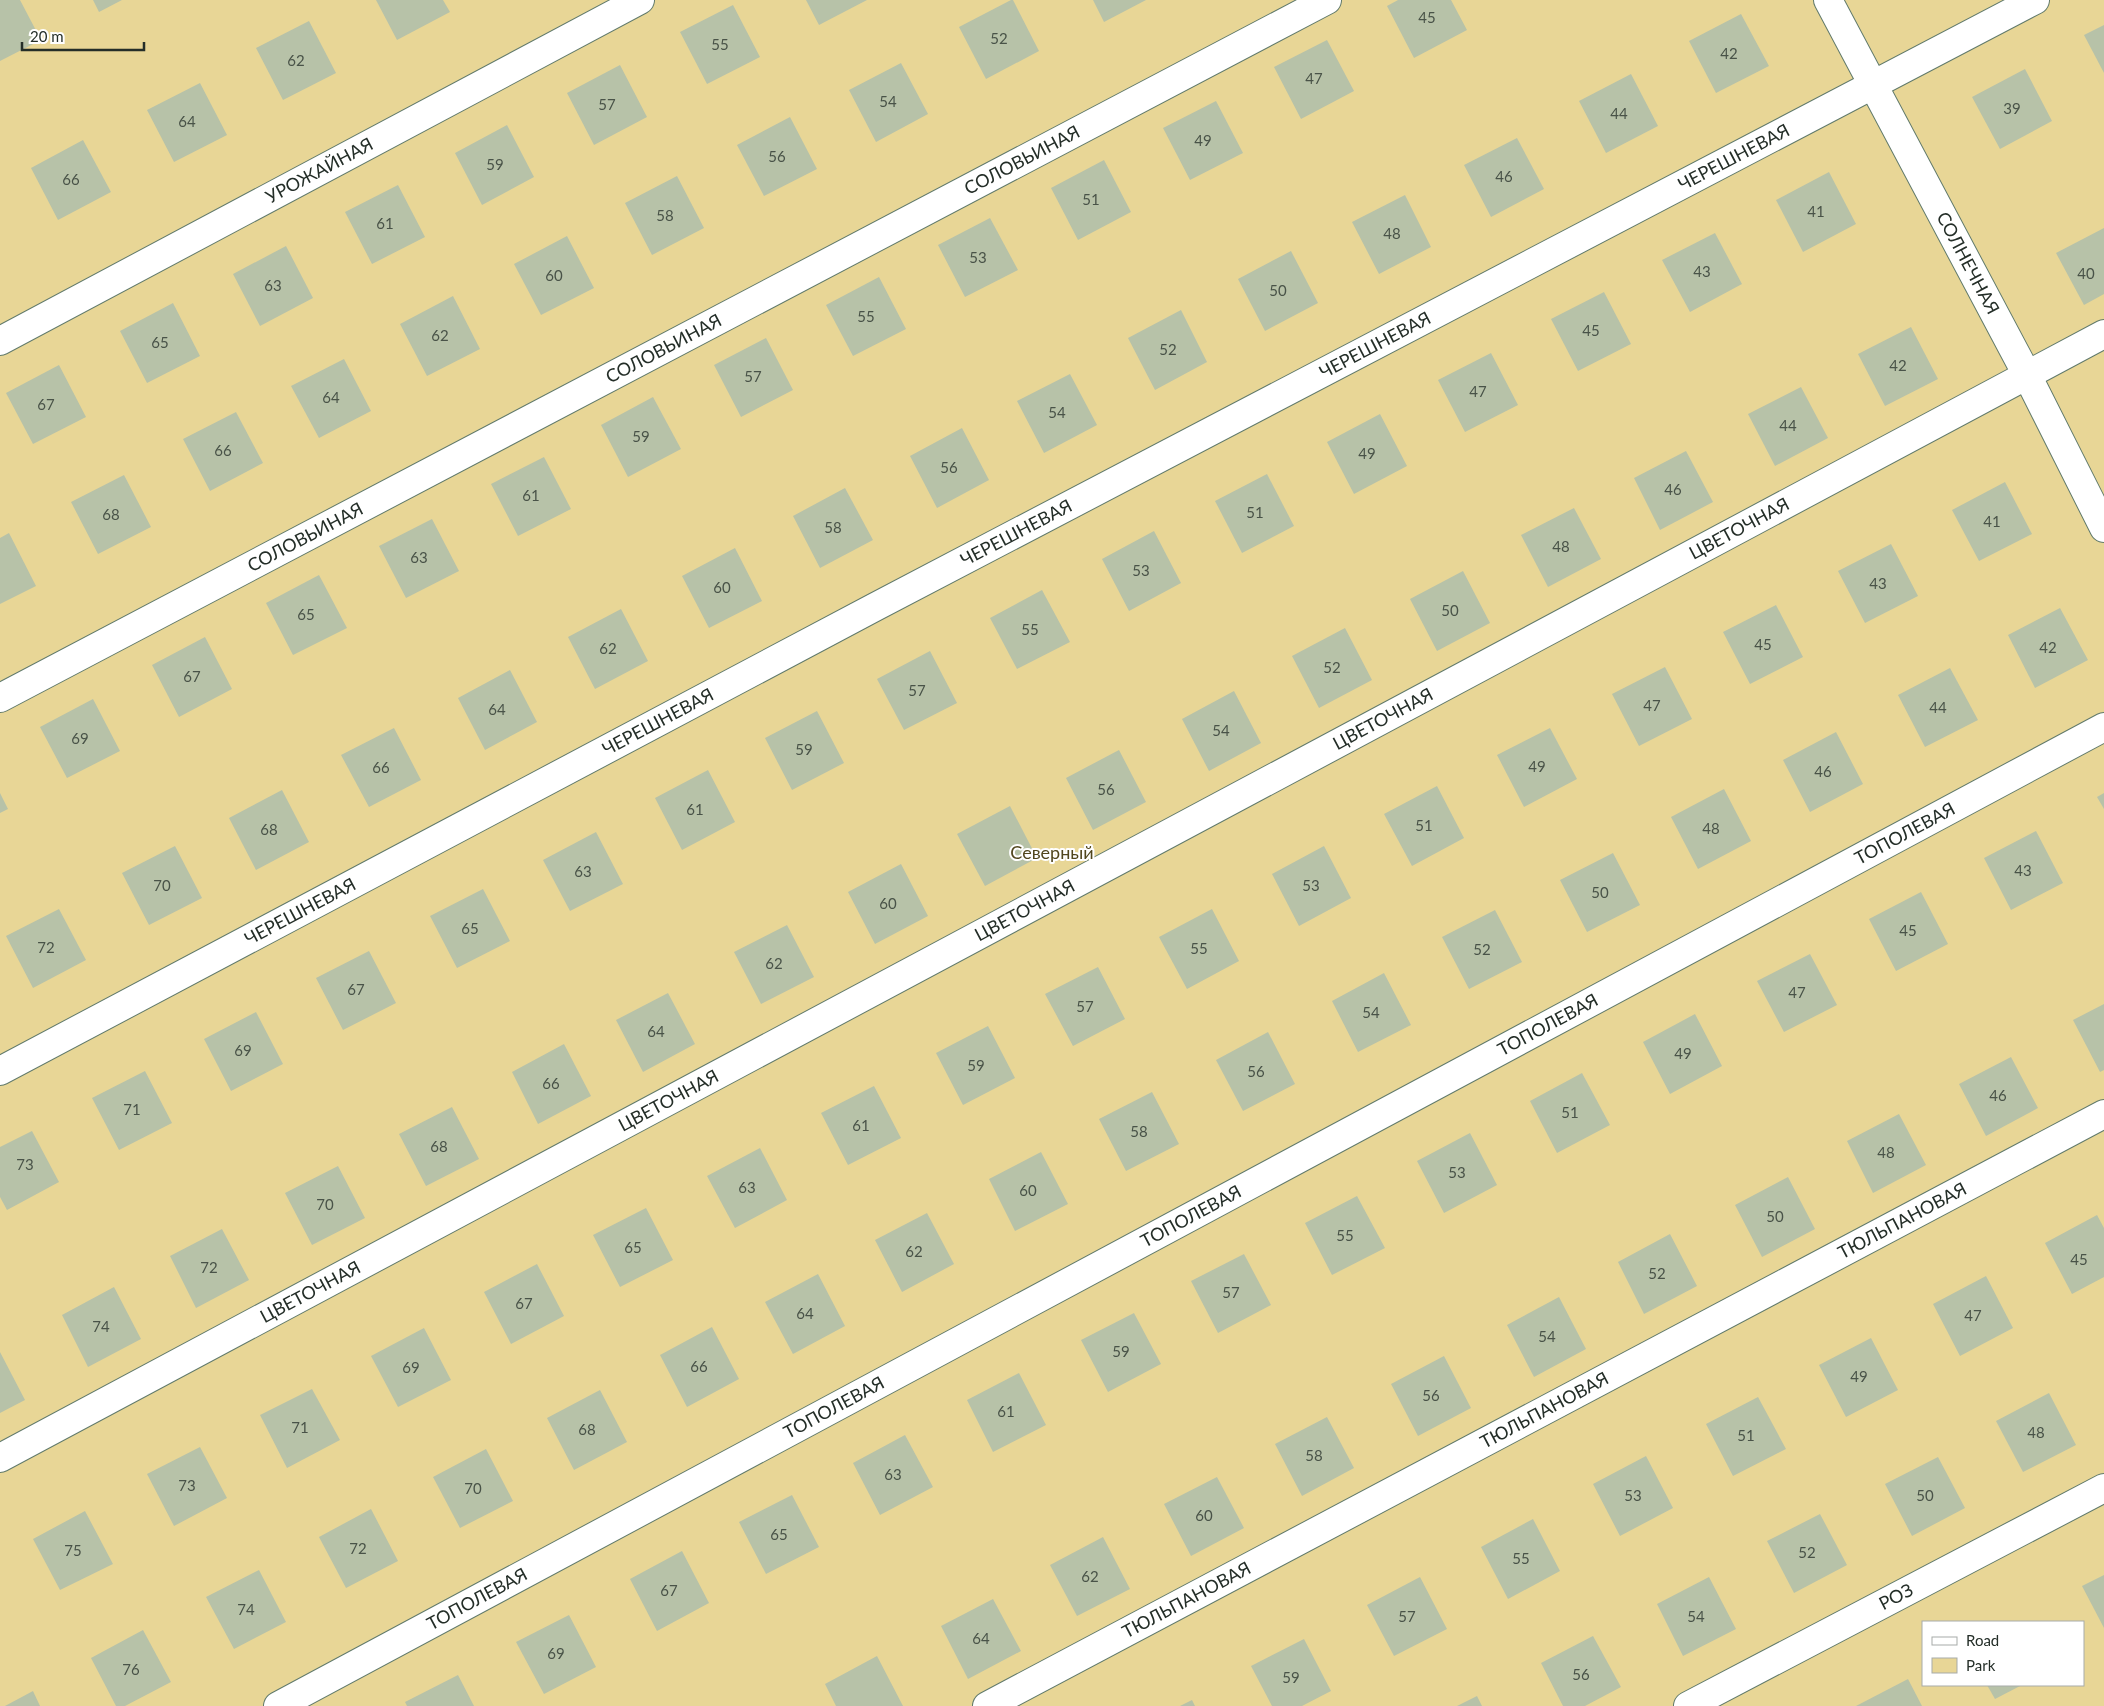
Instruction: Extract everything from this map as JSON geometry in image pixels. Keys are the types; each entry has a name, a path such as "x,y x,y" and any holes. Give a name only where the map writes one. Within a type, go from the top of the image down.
{"street":[{"name":"УРОЖАЙНАЯ","path":"0,340 640,0"},
{"name":"СОЛОВЬИНАЯ","path":"0,698 1327,0"},
{"name":"СОЛНЕЧНАЯ","path":"1828,0 2027,375 2104,528"},
{"name":"ЧЕРЕШНЕВАЯ","path":"0,1071 875,607 1874,86 2035,0"},
{"name":"ЦВЕТОЧНАЯ","path":"0,1458 2104,334"},
{"name":"ТОПОЛЕВАЯ","path":"278,1706 2104,727"},
{"name":"ТЮЛЬПАНОВАЯ","path":"987,1706 2104,1114"},
{"name":"РОЗ","path":"1688,1706 2104,1488"}],"green space":[{"name":"Северный","path":"0,0 2104,0 2104,1706 0,1706"}],"building":[{"path":"0,0 20,0 41,40 0,61"},
{"path":"93,0 122,0 99,12"},
{"path":"376,0 443,0 450,12 397,40"},
{"path":"806,0 867,0 819,25"},
{"path":"1013,0 1039,51 986,79 959,27"},
{"path":"1093,0 1146,0 1104,22"},
{"path":"1398,0 1451,0 1467,30 1414,58 1387,6"},
{"path":"733,5 760,57 707,84 680,32"},
{"path":"1741,14 1769,66 1716,93 1689,41"},
{"path":"309,21 336,73 283,100 256,48"},
{"path":"2104,25 2104,73 2084,35"},
{"path":"1327,40 1354,91 1301,119 1274,67"},
{"path":"901,63 928,114 876,142 849,90"},
{"path":"620,65 647,117 594,145 567,93"},
{"path":"2025,69 2052,121 2000,149 1972,97"},
{"path":"1631,74 1658,126 1606,153 1579,101"},
{"path":"200,83 227,135 174,162 147,110"},
{"path":"1216,101 1243,153 1190,180 1163,128"},
{"path":"790,117 817,169 764,196 737,145"},
{"path":"507,125 534,177 482,205 455,153"},
{"path":"1517,138 1544,189 1491,217 1464,165"},
{"path":"83,140 111,192 58,220 31,168"},
{"path":"1104,160 1131,212 1078,240 1051,188"},
{"path":"1829,172 1856,224 1803,252 1776,200"},
{"path":"677,176 704,228 652,255 625,203"},
{"path":"398,185 425,237 372,264 345,212"},
{"path":"1405,195 1431,247 1379,274 1352,222"},
{"path":"990,218 1018,270 965,297 938,245"},
{"path":"2104,228 2104,294 2084,305 2056,253"},
{"path":"1715,233 1742,284 1690,312 1662,260"},
{"path":"567,236 594,288 541,315 514,264"},
{"path":"286,246 313,298 260,326 233,274"},
{"path":"1291,251 1318,303 1265,331 1238,279"},
{"path":"879,277 906,329 853,356 826,305"},
{"path":"1604,292 1631,344 1578,371 1551,319"},
{"path":"453,296 480,349 427,376 400,324"},
{"path":"173,303 200,356 147,383 120,331"},
{"path":"1181,310 1207,362 1155,390 1128,338"},
{"path":"1911,327 1938,379 1885,406 1858,354"},
{"path":"766,338 793,390 741,417 714,365"},
{"path":"1491,353 1518,405 1465,432 1438,380"},
{"path":"344,359 371,411 319,438 291,386"},
{"path":"59,365 86,417 33,444 6,393"},
{"path":"1070,374 1097,425 1044,453 1017,401"},
{"path":"1801,387 1828,438 1775,466 1748,414"},
{"path":"653,397 681,449 628,477 601,425"},
{"path":"236,412 263,463 210,491 183,439"},
{"path":"1380,414 1407,466 1354,494 1327,442"},
{"path":"962,428 989,480 937,508 910,456"},
{"path":"1686,451 1713,502 1660,530 1634,478"},
{"path":"544,457 571,509 518,536 491,484"},
{"path":"1267,474 1294,526 1242,553 1215,501"},
{"path":"124,475 151,527 98,554 71,502"},
{"path":"2005,482 2032,534 1979,561 1952,510"},
{"path":"845,488 873,540 820,568 793,516"},
{"path":"1574,508 1601,559 1548,587 1521,535"},
{"path":"432,519 459,571 406,598 379,546"},
{"path":"1154,531 1181,583 1129,611 1102,559"},
{"path":"9,533 36,586 0,604 0,538"},
{"path":"1891,544 1918,596 1865,623 1838,571"},
{"path":"735,548 762,601 709,628 682,576"},
{"path":"1463,571 1490,623 1437,651 1410,599"},
{"path":"319,575 347,628 293,655 266,603"},
{"path":"1042,590 1070,642 1017,669 990,618"},
{"path":"1776,605 1803,657 1750,684 1723,632"},
{"path":"2060,608 2088,660 2035,688 2008,635"},
{"path":"621,609 648,661 595,689 568,637"},
{"path":"1345,628 1372,680 1319,708 1292,656"},
{"path":"205,637 232,689 179,717 152,665"},
{"path":"930,651 957,703 904,730 877,679"},
{"path":"1665,667 1692,719 1639,746 1612,694"},
{"path":"1950,668 1978,720 1925,747 1898,695"},
{"path":"510,670 537,722 485,750 458,698"},
{"path":"1234,691 1261,743 1209,771 1182,719"},
{"path":"93,699 120,751 67,778 40,727"},
{"path":"817,711 844,763 792,790 765,738"},
{"path":"394,728 421,780 369,807 341,755"},
{"path":"1550,728 1577,779 1524,807 1497,755"},
{"path":"1836,732 1863,784 1810,812 1783,760"},
{"path":"1119,750 1146,802 1093,830 1066,778"},
{"path":"708,770 735,822 682,850 655,798"},
{"path":"1437,786 1464,838 1412,866 1384,814"},
{"path":"1724,789 1751,841 1698,869 1671,817"},
{"path":"282,790 309,842 256,870 229,818"},
{"path":"0,793 8,809 0,813"},
{"path":"2104,793 2104,809 2097,797"},
{"path":"1010,806 1037,858 985,886 957,834"},
{"path":"2036,831 2063,883 2011,910 1984,858"},
{"path":"596,832 623,884 570,911 543,860"},
{"path":"175,846 202,898 149,925 122,873"},
{"path":"1324,846 1351,898 1299,926 1272,874"},
{"path":"1613,853 1640,905 1587,932 1560,880"},
{"path":"901,864 928,916 875,944 848,892"},
{"path":"483,889 510,941 457,968 430,916"},
{"path":"1921,892 1948,944 1896,971 1869,919"},
{"path":"59,909 86,960 33,988 6,936"},
{"path":"1212,909 1239,961 1187,989 1159,937"},
{"path":"1495,910 1522,962 1469,989 1442,937"},
{"path":"787,925 814,977 761,1004 734,952"},
{"path":"369,951 396,1003 343,1030 316,978"},
{"path":"1810,954 1837,1005 1784,1032 1757,981"},
{"path":"1098,967 1125,1019 1073,1046 1045,994"},
{"path":"1384,973 1411,1025 1358,1052 1332,1001"},
{"path":"668,993 695,1044 643,1072 616,1020"},
{"path":"2104,1004 2104,1070 2100,1072 2073,1020"},
{"path":"256,1012 283,1064 231,1091 204,1039"},
{"path":"1695,1014 1722,1066 1670,1094 1643,1042"},
{"path":"988,1026 1015,1078 963,1105 936,1053"},
{"path":"1268,1032 1295,1084 1243,1111 1216,1060"},
{"path":"564,1044 591,1096 538,1124 512,1072"},
{"path":"2011,1057 2038,1108 1986,1136 1959,1084"},
{"path":"145,1071 172,1123 119,1150 92,1098"},
{"path":"1582,1073 1610,1125 1557,1153 1530,1101"},
{"path":"874,1086 901,1138 848,1165 821,1113"},
{"path":"1152,1092 1179,1144 1126,1171 1099,1119"},
{"path":"452,1107 479,1159 426,1186 399,1134"},
{"path":"1899,1114 1926,1165 1873,1193 1847,1141"},
{"path":"32,1131 59,1182 7,1210 0,1197 0,1147"},
{"path":"1470,1133 1497,1185 1444,1213 1417,1161"},
{"path":"760,1148 787,1200 735,1228 707,1176"},
{"path":"1041,1152 1068,1204 1015,1231 989,1179"},
{"path":"338,1166 365,1218 312,1245 285,1193"},
{"path":"1788,1177 1815,1229 1762,1257 1735,1205"},
{"path":"1357,1196 1385,1248 1332,1275 1305,1223"},
{"path":"646,1208 673,1260 620,1287 593,1235"},
{"path":"927,1213 954,1264 902,1292 875,1240"},
{"path":"2097,1215 2104,1228 2104,1277 2072,1294 2045,1243"},
{"path":"222,1229 249,1280 196,1308 170,1256"},
{"path":"1670,1234 1697,1286 1644,1314 1618,1262"},
{"path":"1244,1254 1271,1305 1218,1333 1191,1281"},
{"path":"537,1264 564,1316 511,1344 484,1292"},
{"path":"818,1274 845,1326 793,1354 765,1302"},
{"path":"1986,1276 2013,1328 1960,1356 1933,1304"},
{"path":"114,1287 141,1339 88,1367 62,1315"},
{"path":"1559,1297 1586,1349 1534,1377 1507,1325"},
{"path":"1134,1313 1161,1364 1108,1392 1081,1340"},
{"path":"712,1327 739,1379 687,1407 660,1355"},
{"path":"424,1328 451,1380 398,1407 371,1356"},
{"path":"1871,1338 1898,1390 1846,1417 1819,1365"},
{"path":"0,1352 25,1400 0,1413"},
{"path":"1444,1356 1471,1408 1418,1436 1391,1384"},
{"path":"1019,1373 1046,1425 993,1452 967,1400"},
{"path":"312,1389 340,1440 287,1468 260,1415"},
{"path":"600,1390 627,1442 574,1470 547,1418"},
{"path":"2049,1393 2076,1445 2023,1472 1996,1421"},
{"path":"1758,1397 1786,1449 1733,1476 1706,1424"},
{"path":"1327,1417 1354,1468 1302,1496 1275,1444"},
{"path":"905,1435 933,1487 880,1515 853,1463"},
{"path":"200,1447 227,1498 174,1526 147,1474"},
{"path":"486,1449 513,1501 460,1528 433,1477"},
{"path":"1646,1456 1673,1508 1620,1536 1593,1484"},
{"path":"1938,1457 1965,1508 1912,1536 1885,1484"},
{"path":"1217,1477 1244,1528 1191,1556 1164,1504"},
{"path":"792,1495 819,1547 766,1574 739,1522"},
{"path":"371,1509 398,1561 346,1588 319,1537"},
{"path":"85,1511 113,1564 60,1590 33,1539"},
{"path":"1820,1514 1847,1565 1794,1593 1767,1541"},
{"path":"1533,1519 1560,1571 1508,1599 1481,1547"},
{"path":"1103,1537 1130,1589 1077,1616 1050,1565"},
{"path":"682,1551 709,1603 657,1631 630,1579"},
{"path":"259,1570 286,1622 234,1649 206,1597"},
{"path":"2104,1575 2104,1628 2082,1586"},
{"path":"1420,1577 1447,1629 1394,1656 1367,1605"},
{"path":"1709,1577 1736,1629 1683,1656 1657,1604"},
{"path":"993,1599 1021,1651 968,1679 941,1626"},
{"path":"569,1615 596,1667 544,1694 516,1642"},
{"path":"143,1630 171,1682 125,1706 116,1706 91,1658"},
{"path":"1593,1636 1621,1687 1585,1706 1563,1706 1541,1663"},
{"path":"1304,1639 1331,1691 1302,1706 1272,1706 1251,1666"},
{"path":"877,1656 903,1706 836,1706 825,1684"},
{"path":"458,1675 474,1706 407,1706 405,1702"},
{"path":"1908,1679 1922,1706 1856,1706"},
{"path":"1988,1686 2020,1686 1995,1699"},
{"path":"33,1691 40,1706 5,1706"},
{"path":"1477,1696 1482,1706 1457,1706"},
{"path":"1192,1700 1195,1706 1180,1706"}]}
